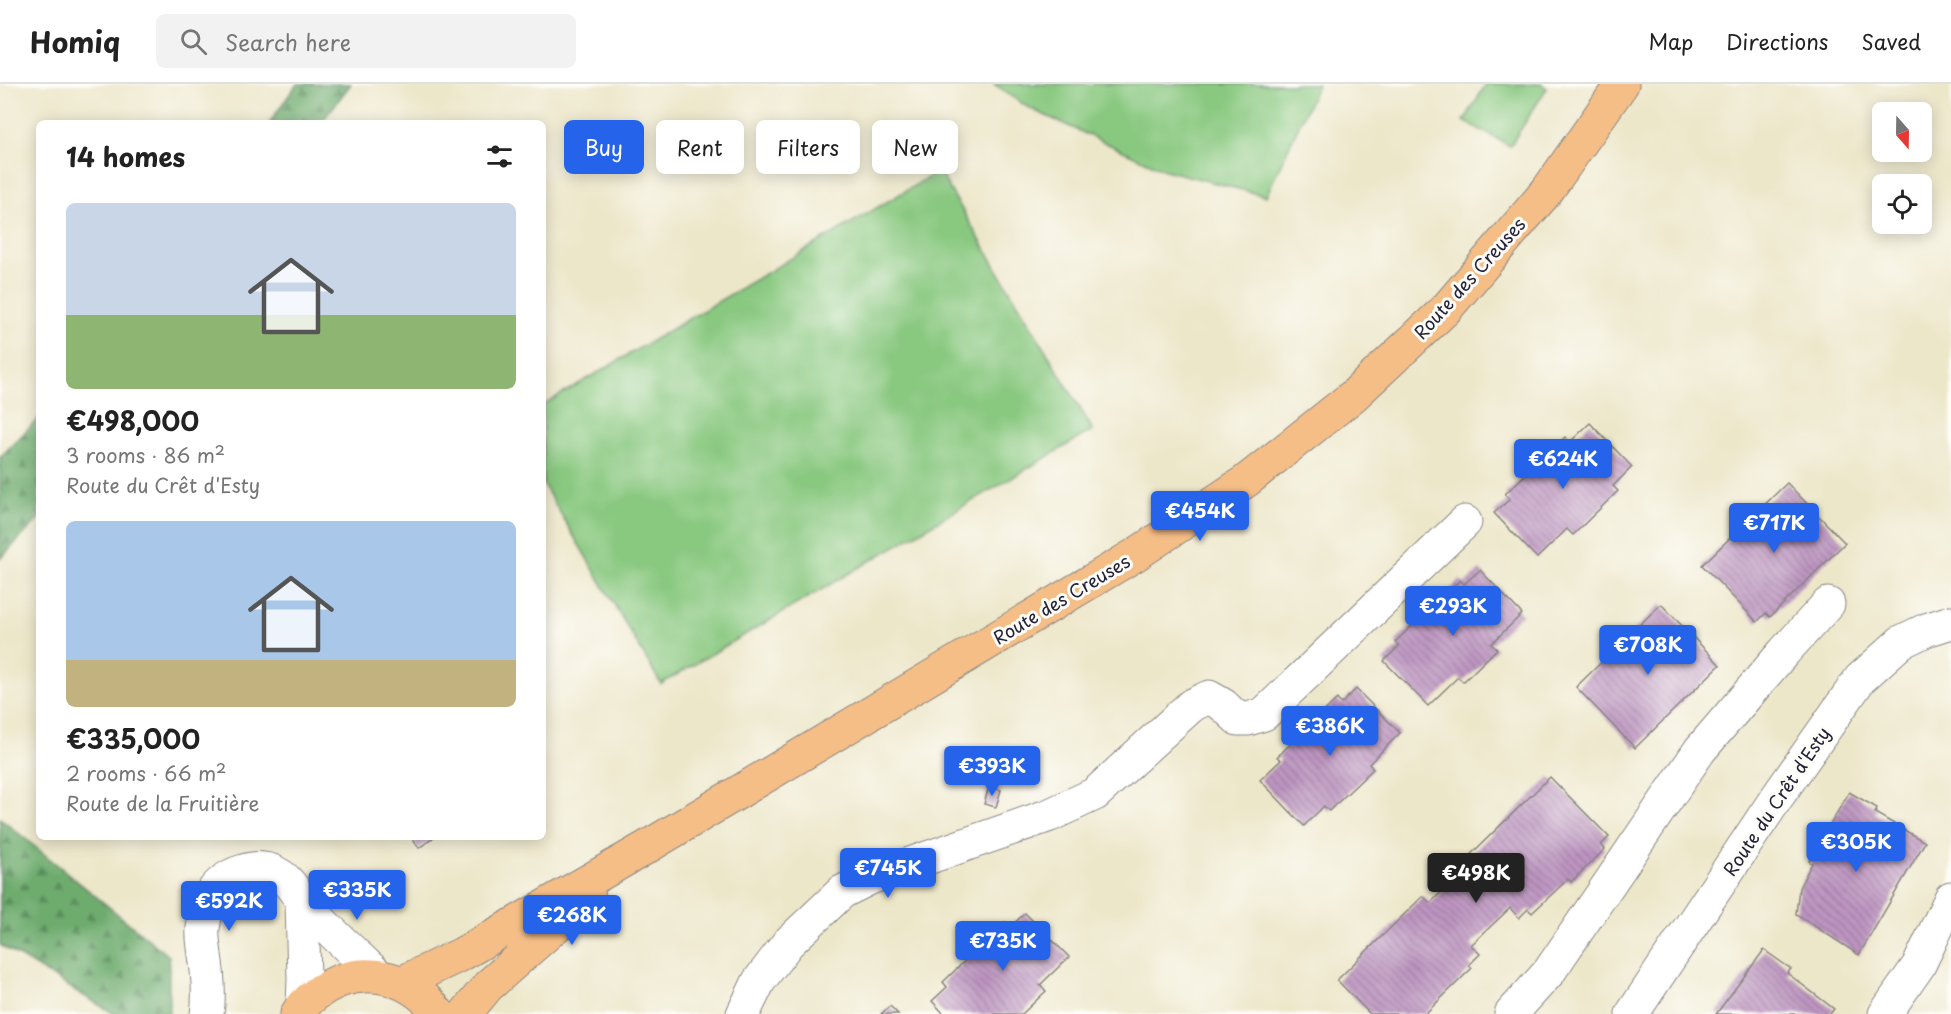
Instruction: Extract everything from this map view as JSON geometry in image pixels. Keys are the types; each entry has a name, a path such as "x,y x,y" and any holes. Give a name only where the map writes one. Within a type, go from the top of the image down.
{"main road":[{"name":"Route des Creuses","path":"300,1009 330,984 354,976 391,979 462,954 647,847 1135,555 1246,482 1353,396 1445,310 1547,191 1622,84"},
{"name":"Route des Creuses","path":"465,1014 488,986 647,847"},
{"path":"391,979 423,995 439,1014"}],"street":[{"path":"743,1014 759,981 788,943 842,892 870,878 1050,815 1095,794 1192,705 1209,697 1223,705 1238,719 1248,719 1264,714 1465,522"},
{"path":"1511,1014 1549,972 1700,750 1828,604"},
{"name":"Route du Crêt d'Esty","path":"1632,1014 1775,800 1860,680 1901,642 1926,630 1951,622"},
{"path":"207,1014 210,997 203,931 211,894 225,878 260,868 276,872 290,883 302,901 324,925 391,979"},
{"path":"300,1009 304,980 302,901"},
{"path":"1885,1014 1919,965 1950,902"}],"green space":[{"path":"297,84 351,84 323,120 271,120"},
{"path":"994,84 1318,84 1266,196 1165,170 1029,108"},
{"path":"1486,84 1541,84 1547,88 1510,146 1464,121"},
{"path":"934,174 941,174 1093,430 661,684 546,489 546,403"},
{"path":"36,421 36,522 0,559 0,457"},
{"path":"0,818 169,956 169,1014 114,1014 0,945"}],"building":[{"path":"1590,423 1632,467 1613,486 1618,491 1573,535 1567,529 1537,558 1494,513 1510,499 1505,494 1565,437 1570,442"},
{"path":"1787,483 1845,543 1770,617 1766,613 1757,622 1702,565"},
{"path":"1480,570 1522,614 1491,644 1497,649 1463,682 1458,677 1428,706 1384,661 1399,646 1395,642 1460,580 1464,584"},
{"path":"1661,604 1720,665 1635,748 1576,687"},
{"path":"1356,689 1400,733 1369,764 1373,769 1329,811 1324,806 1304,826 1260,780 1281,760 1277,757 1337,699 1341,704"},
{"path":"1550,777 1609,837 1601,845 1605,849 1571,882 1568,879 1532,913 1528,909 1519,918 1510,908 1471,945 1480,954 1469,965 1472,968 1425,1014 1370,1014 1337,980 1423,896 1430,903 1469,866 1464,861"},
{"path":"989,786 1001,790 996,807 984,804"},
{"path":"1849,792 1877,808 1875,813 1925,842 1859,955 1796,914 1799,888 1812,863 1809,861"},
{"path":"413,840 430,840 419,848"},
{"path":"1025,913 1069,957 1040,985 1046,991 1022,1014 944,1014 932,1001 947,987 943,982 1005,922 1010,927"},
{"path":"1764,950 1791,969 1787,973 1834,1009 1830,1014 1716,1014"},
{"path":"890,1006 898,1014 881,1014"}]}
